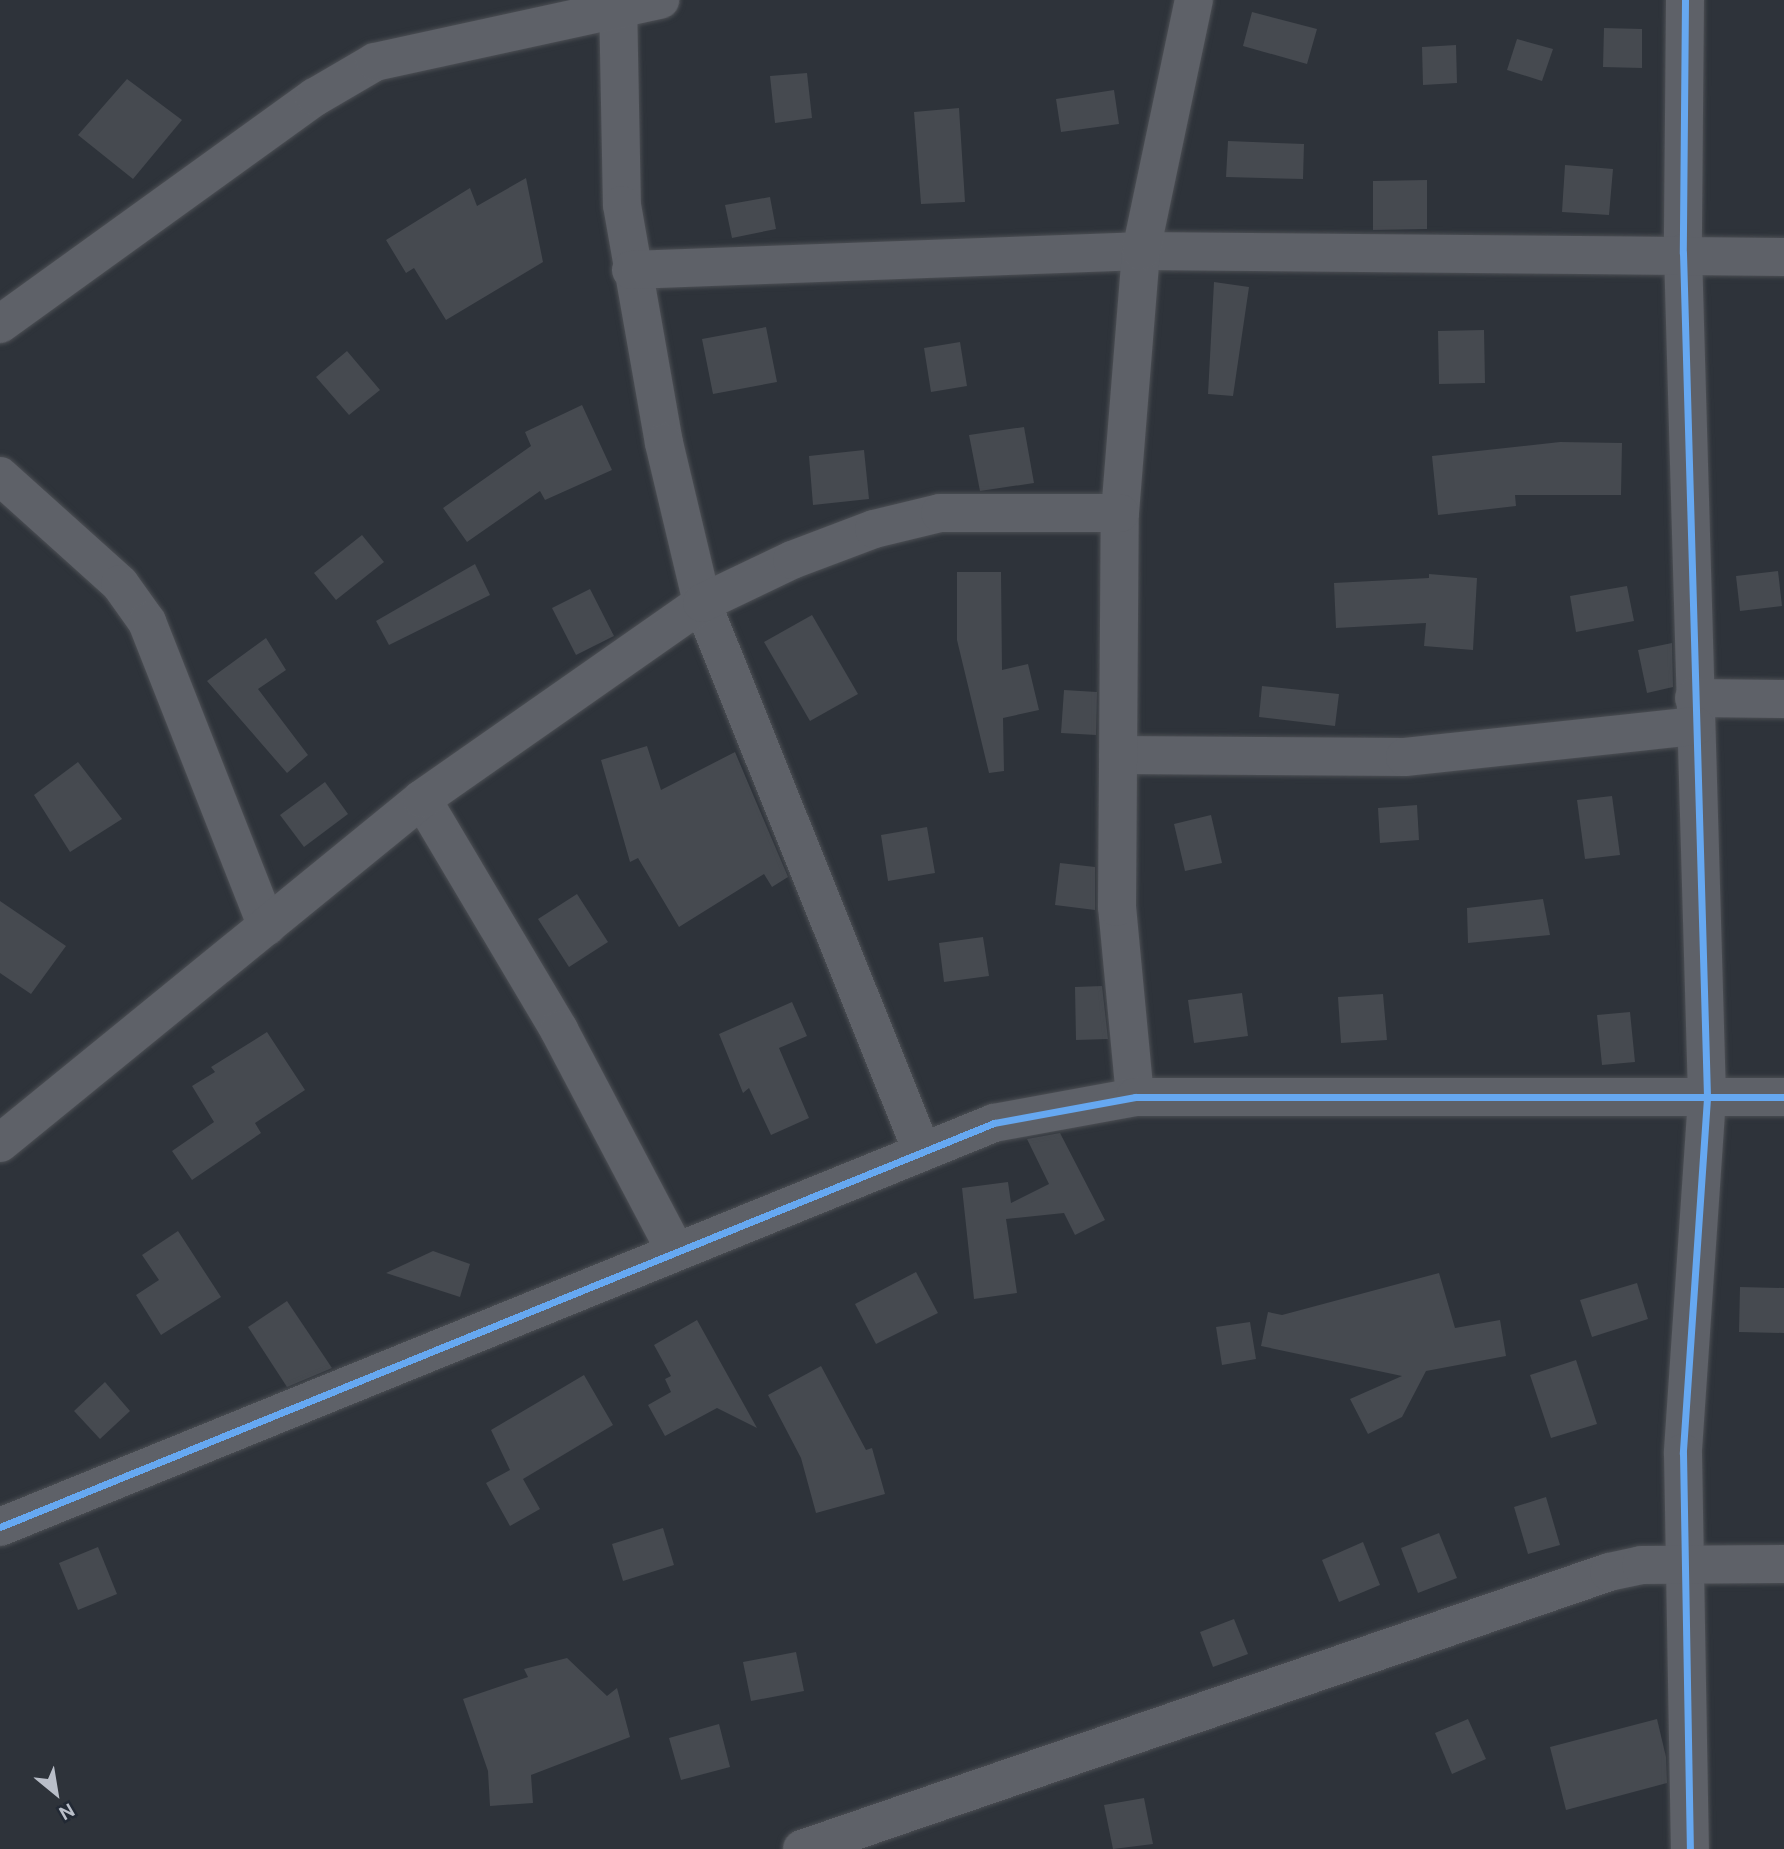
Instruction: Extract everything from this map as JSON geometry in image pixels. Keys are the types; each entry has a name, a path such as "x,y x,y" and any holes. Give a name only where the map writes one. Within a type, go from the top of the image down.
{"street":[{"path":"0,324 316,97 375,62 618,4 660,0"},
{"path":"1135,1097 1117,906 1120,513 1141,251 1194,0"},
{"path":"1685,0 1683,253 1707,1098 1686,1385 1685,1568 1690,1849"},
{"path":"618,4 622,205 631,270 664,443 702,603 921,1149"},
{"path":"631,270 1141,251 1683,253 1784,257"},
{"path":"0,475 120,584 147,622 267,926"},
{"path":"0,1143 422,799 702,603 792,560 874,529 940,513 1120,513"},
{"path":"1118,755 1405,757 1784,699"},
{"path":"422,799 559,1030 675,1250"},
{"path":"0,1527 34,1509 182,1456 675,1250 921,1149 994,1122 1135,1097 1784,1097"},
{"path":"802,1849 1609,1572 1642,1565 1685,1568 1784,1564"}],"building":[{"path":"1252,12 1317,29 1307,64 1243,46"},
{"path":"1604,28 1642,29 1642,68 1603,67"},
{"path":"1517,39 1553,49 1542,81 1507,70"},
{"path":"1456,45 1457,83 1423,85 1422,47"},
{"path":"807,73 812,118 775,123 770,76"},
{"path":"127,79 182,120 133,179 78,135"},
{"path":"1114,90 1119,124 1061,132 1056,99"},
{"path":"959,108 965,202 921,204 914,112"},
{"path":"1228,141 1304,144 1303,179 1226,177"},
{"path":"1565,165 1613,169 1609,215 1562,212"},
{"path":"526,178 543,262 446,320 414,268 406,273 386,240 470,188 477,206"},
{"path":"1427,180 1427,229 1373,230 1373,181"},
{"path":"770,197 776,229 732,238 725,205"},
{"path":"1214,282 1249,287 1233,396 1208,394"},
{"path":"766,327 777,382 713,394 702,339"},
{"path":"1484,330 1485,383 1439,384 1438,331"},
{"path":"960,342 967,386 931,392 924,348"},
{"path":"347,351 380,390 349,415 316,377"},
{"path":"582,405 612,470 545,500 540,491 467,542 443,508 531,446 525,432"},
{"path":"1024,427 1034,483 980,491 969,435"},
{"path":"1560,442 1622,443 1621,495 1515,495 1516,506 1438,515 1432,456"},
{"path":"864,450 869,499 813,505 809,456"},
{"path":"362,535 384,562 336,600 314,573"},
{"path":"475,564 490,595 389,645 376,621"},
{"path":"1778,571 1782,606 1740,611 1736,576"},
{"path":"957,572 1001,572 1002,670 1028,664 1039,710 1003,718 1004,771 989,773 957,640"},
{"path":"1429,574 1477,578 1473,650 1424,646 1426,623 1336,628 1334,583 1429,578"},
{"path":"1627,586 1634,621 1576,632 1570,596"},
{"path":"590,589 614,636 576,655 552,608"},
{"path":"812,615 858,694 810,721 764,642"},
{"path":"266,638 286,670 258,689 308,755 287,773 207,681"},
{"path":"1672,643 1673,687 1647,693 1638,650"},
{"path":"1262,686 1339,694 1335,726 1259,717"},
{"path":"1064,690 1097,692 1096,735 1061,733"},
{"path":"647,746 661,790 735,752 788,877 772,887 764,874 679,927 638,858 630,862 601,760"},
{"path":"78,762 122,819 70,852 34,795"},
{"path":"325,782 348,814 304,847 280,815"},
{"path":"1612,796 1620,855 1585,859 1577,800"},
{"path":"1417,805 1419,840 1380,843 1378,808"},
{"path":"1211,815 1222,863 1185,871 1174,824"},
{"path":"927,827 935,873 888,881 881,835"},
{"path":"1060,863 1095,867 1095,910 1055,905"},
{"path":"577,894 608,942 569,967 538,919"},
{"path":"1543,899 1550,935 1468,943 1467,908"},
{"path":"0,901 66,946 31,994 0,973"},
{"path":"983,937 989,976 944,982 939,943"},
{"path":"1102,986 1108,1039 1076,1040 1075,987"},
{"path":"1242,993 1248,1036 1194,1043 1188,1000"},
{"path":"1383,994 1387,1040 1341,1043 1338,997"},
{"path":"792,1002 807,1036 779,1048 809,1118 771,1135 749,1088 743,1093 719,1034"},
{"path":"1630,1012 1635,1062 1602,1065 1597,1015"},
{"path":"267,1032 305,1090 255,1123 261,1133 192,1180 172,1151 214,1122 192,1086 215,1072 211,1067"},
{"path":"1060,1133 1105,1220 1075,1235 1064,1213 1006,1219 1017,1293 974,1299 962,1188 1008,1182 1011,1203 1049,1184 1027,1139"},
{"path":"178,1231 221,1297 161,1335 136,1295 159,1280 142,1255"},
{"path":"433,1251 470,1264 460,1297 386,1273"},
{"path":"916,1272 938,1313 876,1344 855,1304"},
{"path":"1439,1273 1455,1328 1500,1320 1506,1356 1426,1371 1402,1417 1368,1434 1350,1399 1402,1376 1261,1346 1268,1312 1282,1315"},
{"path":"1637,1283 1648,1319 1592,1337 1580,1300"},
{"path":"1740,1287 1784,1288 1784,1333 1739,1332"},
{"path":"287,1301 332,1368 287,1387 248,1327"},
{"path":"697,1320 757,1428 717,1408 665,1436 648,1405 671,1392 665,1379 671,1376 654,1345"},
{"path":"1250,1322 1256,1359 1222,1365 1216,1327"},
{"path":"1576,1360 1597,1424 1551,1438 1530,1375"},
{"path":"821,1366 866,1450 872,1448 885,1494 816,1513 801,1458 768,1395"},
{"path":"584,1375 613,1425 523,1479 540,1509 510,1526 486,1483 510,1470 491,1430"},
{"path":"105,1382 130,1411 100,1439 74,1411"},
{"path":"1546,1497 1560,1545 1528,1554 1514,1507"},
{"path":"663,1528 674,1565 623,1581 612,1544"},
{"path":"1439,1533 1457,1578 1418,1593 1401,1548"},
{"path":"1363,1542 1380,1585 1339,1602 1322,1560"},
{"path":"98,1547 117,1594 78,1610 59,1563"},
{"path":"1234,1619 1248,1654 1213,1667 1200,1632"},
{"path":"796,1652 804,1691 751,1701 743,1662"},
{"path":"567,1658 607,1696 617,1688 630,1737 531,1775 533,1803 490,1806 488,1771 463,1699 528,1677 524,1669"},
{"path":"1468,1719 1486,1759 1452,1774 1435,1733"},
{"path":"1657,1719 1666,1757 1667,1783 1566,1810 1550,1747"},
{"path":"719,1724 730,1767 681,1780 669,1738"},
{"path":"1144,1798 1153,1844 1113,1849 1104,1805"}],"cycle path":[{"path":"1685,0 1683,253 1707,1098 1683,1453 1690,1849"},
{"path":"0,1527 994,1123 1135,1097 1784,1097"}]}
